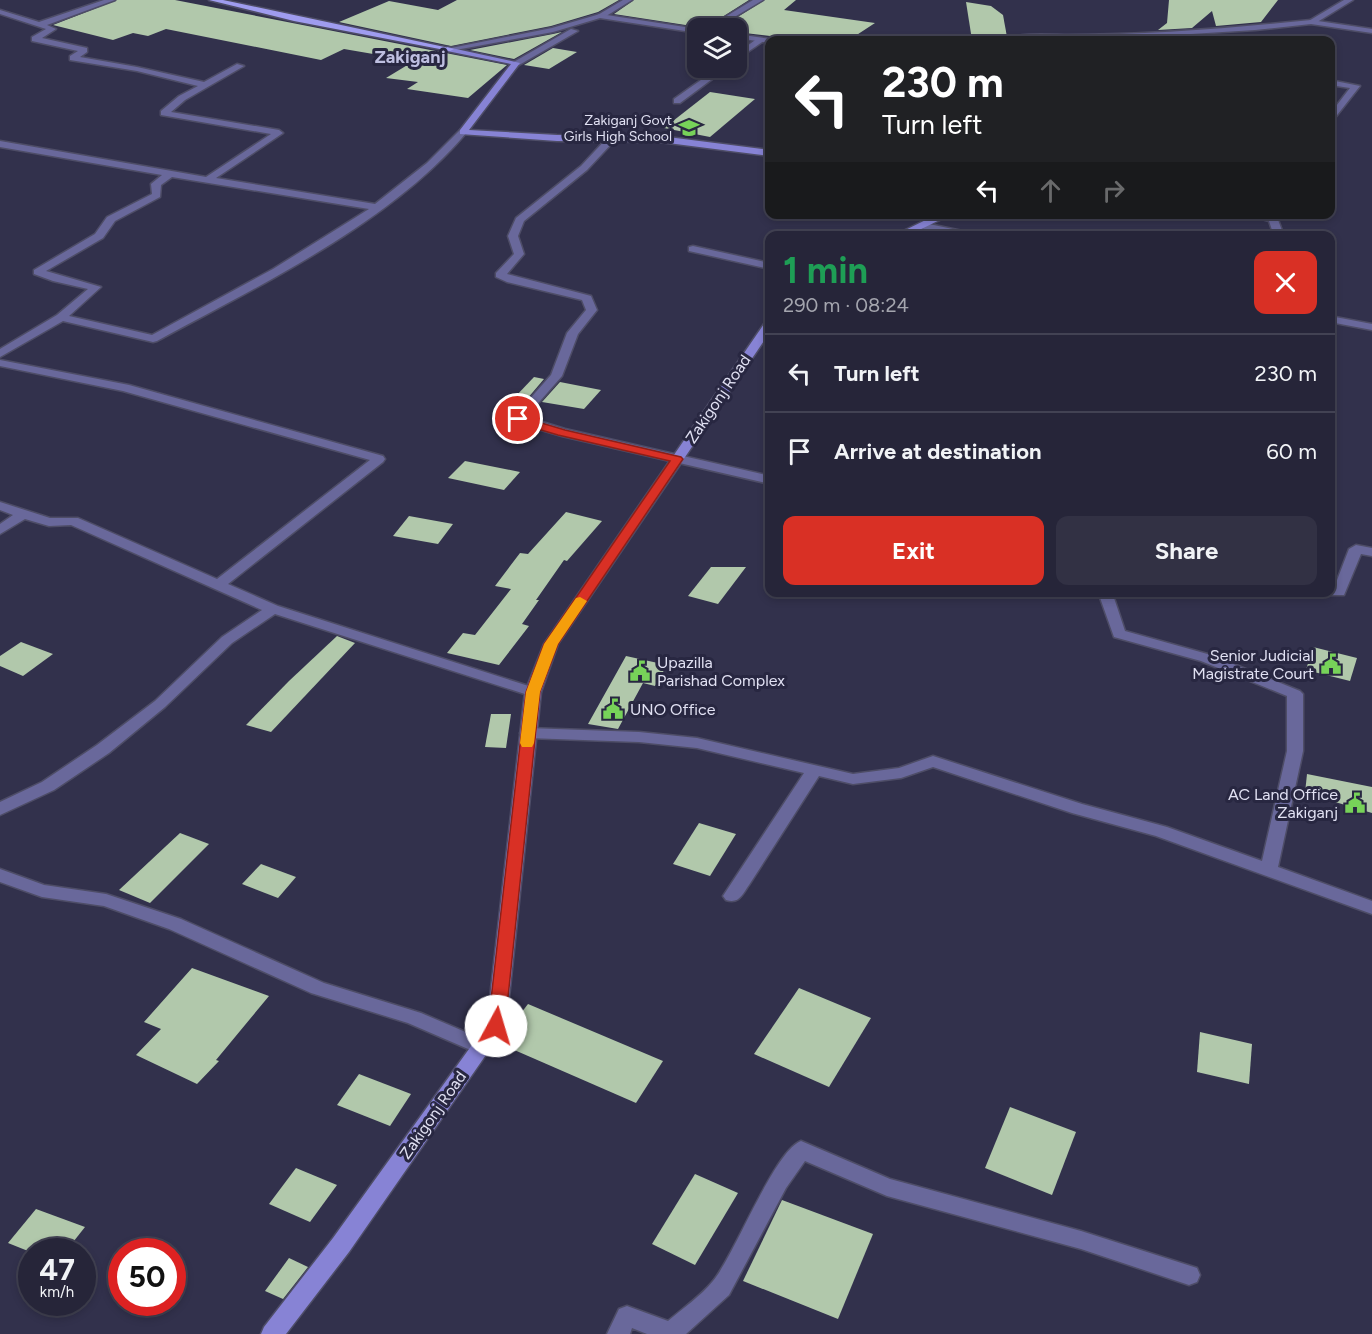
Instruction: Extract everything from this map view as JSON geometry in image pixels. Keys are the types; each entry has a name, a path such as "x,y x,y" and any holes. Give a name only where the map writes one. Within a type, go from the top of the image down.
{"main road":[{"path":"213,0 294,19 516,63 463,132"},
{"path":"463,132 557,138 660,139 765,152"},
{"path":"911,231 937,219"},
{"name":"Zakigonj Road","path":"272,1334 341,1245 496,1026 533,692 551,644 765,330"}],"street":[{"path":"39,25 111,0"},
{"path":"516,63 628,0"},
{"path":"726,18 748,4 759,0"},
{"path":"1311,22 1349,0"},
{"path":"0,12 52,28 35,39 84,50 73,58 137,69 204,85"},
{"path":"450,49 553,30 600,16 687,29"},
{"path":"1126,36 1311,22 1372,31"},
{"path":"747,38 765,40"},
{"path":"747,51 765,40"},
{"path":"207,180 279,133 164,113 182,98 240,66"},
{"path":"677,101 709,78"},
{"path":"1335,83 1356,86 1335,114"},
{"path":"61,317 153,339 241,294 377,207 438,160 463,132"},
{"path":"611,139 584,168 520,220 513,236 519,254 500,275 586,298 592,310 573,333 556,376 518,419 562,432 765,479"},
{"path":"0,144 377,207"},
{"path":"0,354 61,317 96,287 57,279 38,272 99,236 111,219 157,195 156,184 170,174"},
{"path":"924,226 948,231"},
{"path":"693,249 765,265"},
{"path":"1335,320 1372,327"},
{"path":"0,363 124,388 379,459 218,585"},
{"path":"0,506 49,522 73,521 273,609 533,692"},
{"path":"0,530 22,514"},
{"path":"1335,592 1340,592 1356,549 1372,552"},
{"path":"1107,597 1119,634 1206,658 1295,694 1295,751 1269,870"},
{"path":"0,808 48,786 103,749 160,704 227,640 273,609"},
{"path":"528,733 619,736 698,743 853,779 901,773 933,760 1078,809 1161,831 1372,908"},
{"path":"732,897 757,863 798,793 814,771"},
{"path":"0,875 42,891 106,900 175,924 318,988 414,1018 482,1047"},
{"path":"618,1334 627,1316 671,1333 721,1288 779,1182 801,1150 887,1187 1081,1240 1189,1275"}],"building":[{"path":"117,0 175,0 507,65 468,98 407,89 418,82 386,78 414,61 344,49 321,60 166,29 148,36 133,33 113,40 53,25"},
{"path":"457,0 619,0 598,12 551,26 451,46 339,22 389,1 438,10"},
{"path":"634,0 749,0 721,18 687,18 687,25 614,14"},
{"path":"765,0 796,0 784,10 875,23 855,36 770,36 747,33 747,18 736,18"},
{"path":"1169,0 1278,0 1261,22 1216,26 1212,11 1192,28 1158,30 1167,23"},
{"path":"966,2 991,6 1003,15 1007,36 971,36"},
{"path":"562,32 514,59 470,50 553,34"},
{"path":"553,48 577,52 549,69 524,65"},
{"path":"710,92 755,99 710,137 664,128"},
{"path":"534,377 544,379 527,399 515,397"},
{"path":"560,382 601,390 584,409 542,402"},
{"path":"465,461 520,472 504,490 448,478"},
{"path":"566,512 602,521 567,561 564,560 522,624 529,626 499,665 447,653 463,633 475,635 511,589 495,586 520,553 528,554"},
{"path":"409,516 453,524 438,544 393,536"},
{"path":"711,567 746,567 718,604 688,596"},
{"path":"337,636 355,643 271,732 246,725 289,681"},
{"path":"21,642 53,654 23,676 0,666 0,656"},
{"name":"Senior Judicial Magistrate Court","path":"1313,647 1357,658 1350,681 1306,670"},
{"path":"626,656 667,665 655,686 643,683 618,729 588,724"},
{"path":"491,714 511,714 506,748 485,747"},
{"name":"AC Land Office Zakiganj","path":"1307,774 1372,787 1372,813 1305,793"},
{"path":"699,823 736,834 710,876 673,864"},
{"path":"180,833 209,844 150,903 119,890"},
{"path":"261,864 296,877 278,898 242,884"},
{"path":"192,968 269,996 216,1060 219,1061 197,1084 136,1055 161,1029 144,1022"},
{"path":"799,988 871,1018 829,1087 754,1054"},
{"path":"528,1004 663,1061 636,1103 498,1043"},
{"path":"1200,1032 1252,1044 1249,1084 1197,1072"},
{"path":"359,1074 411,1094 390,1126 337,1105"},
{"path":"1010,1107 1076,1132 1052,1195 985,1168"},
{"path":"296,1168 337,1185 310,1222 269,1204"},
{"path":"695,1174 738,1193 695,1265 652,1244"},
{"path":"782,1200 873,1234 838,1319 743,1281"},
{"path":"36,1209 85,1227 76,1238 18,1238 18,1247 8,1243"},
{"path":"289,1258 308,1267 283,1299 265,1291"}],"slow traffic":[{"path":"527,743 533,692 551,644 580,601"}],"place":[{"name":"Zakiganj Govt Girls High School","path":"689,128"},
{"name":"Senior Judicial Magistrate Court","path":"1331,664"},
{"name":"Upazilla Parishad Complex","path":"640,671"},
{"name":"UNO Office","path":"613,709"},
{"name":"AC Land Office Zakiganj","path":"1355,803"}],"district":[{"name":"Zakiganj","path":"410,57"}],"route":[{"path":"496,1026 533,692 551,644 677,459 562,432 518,419"}]}
